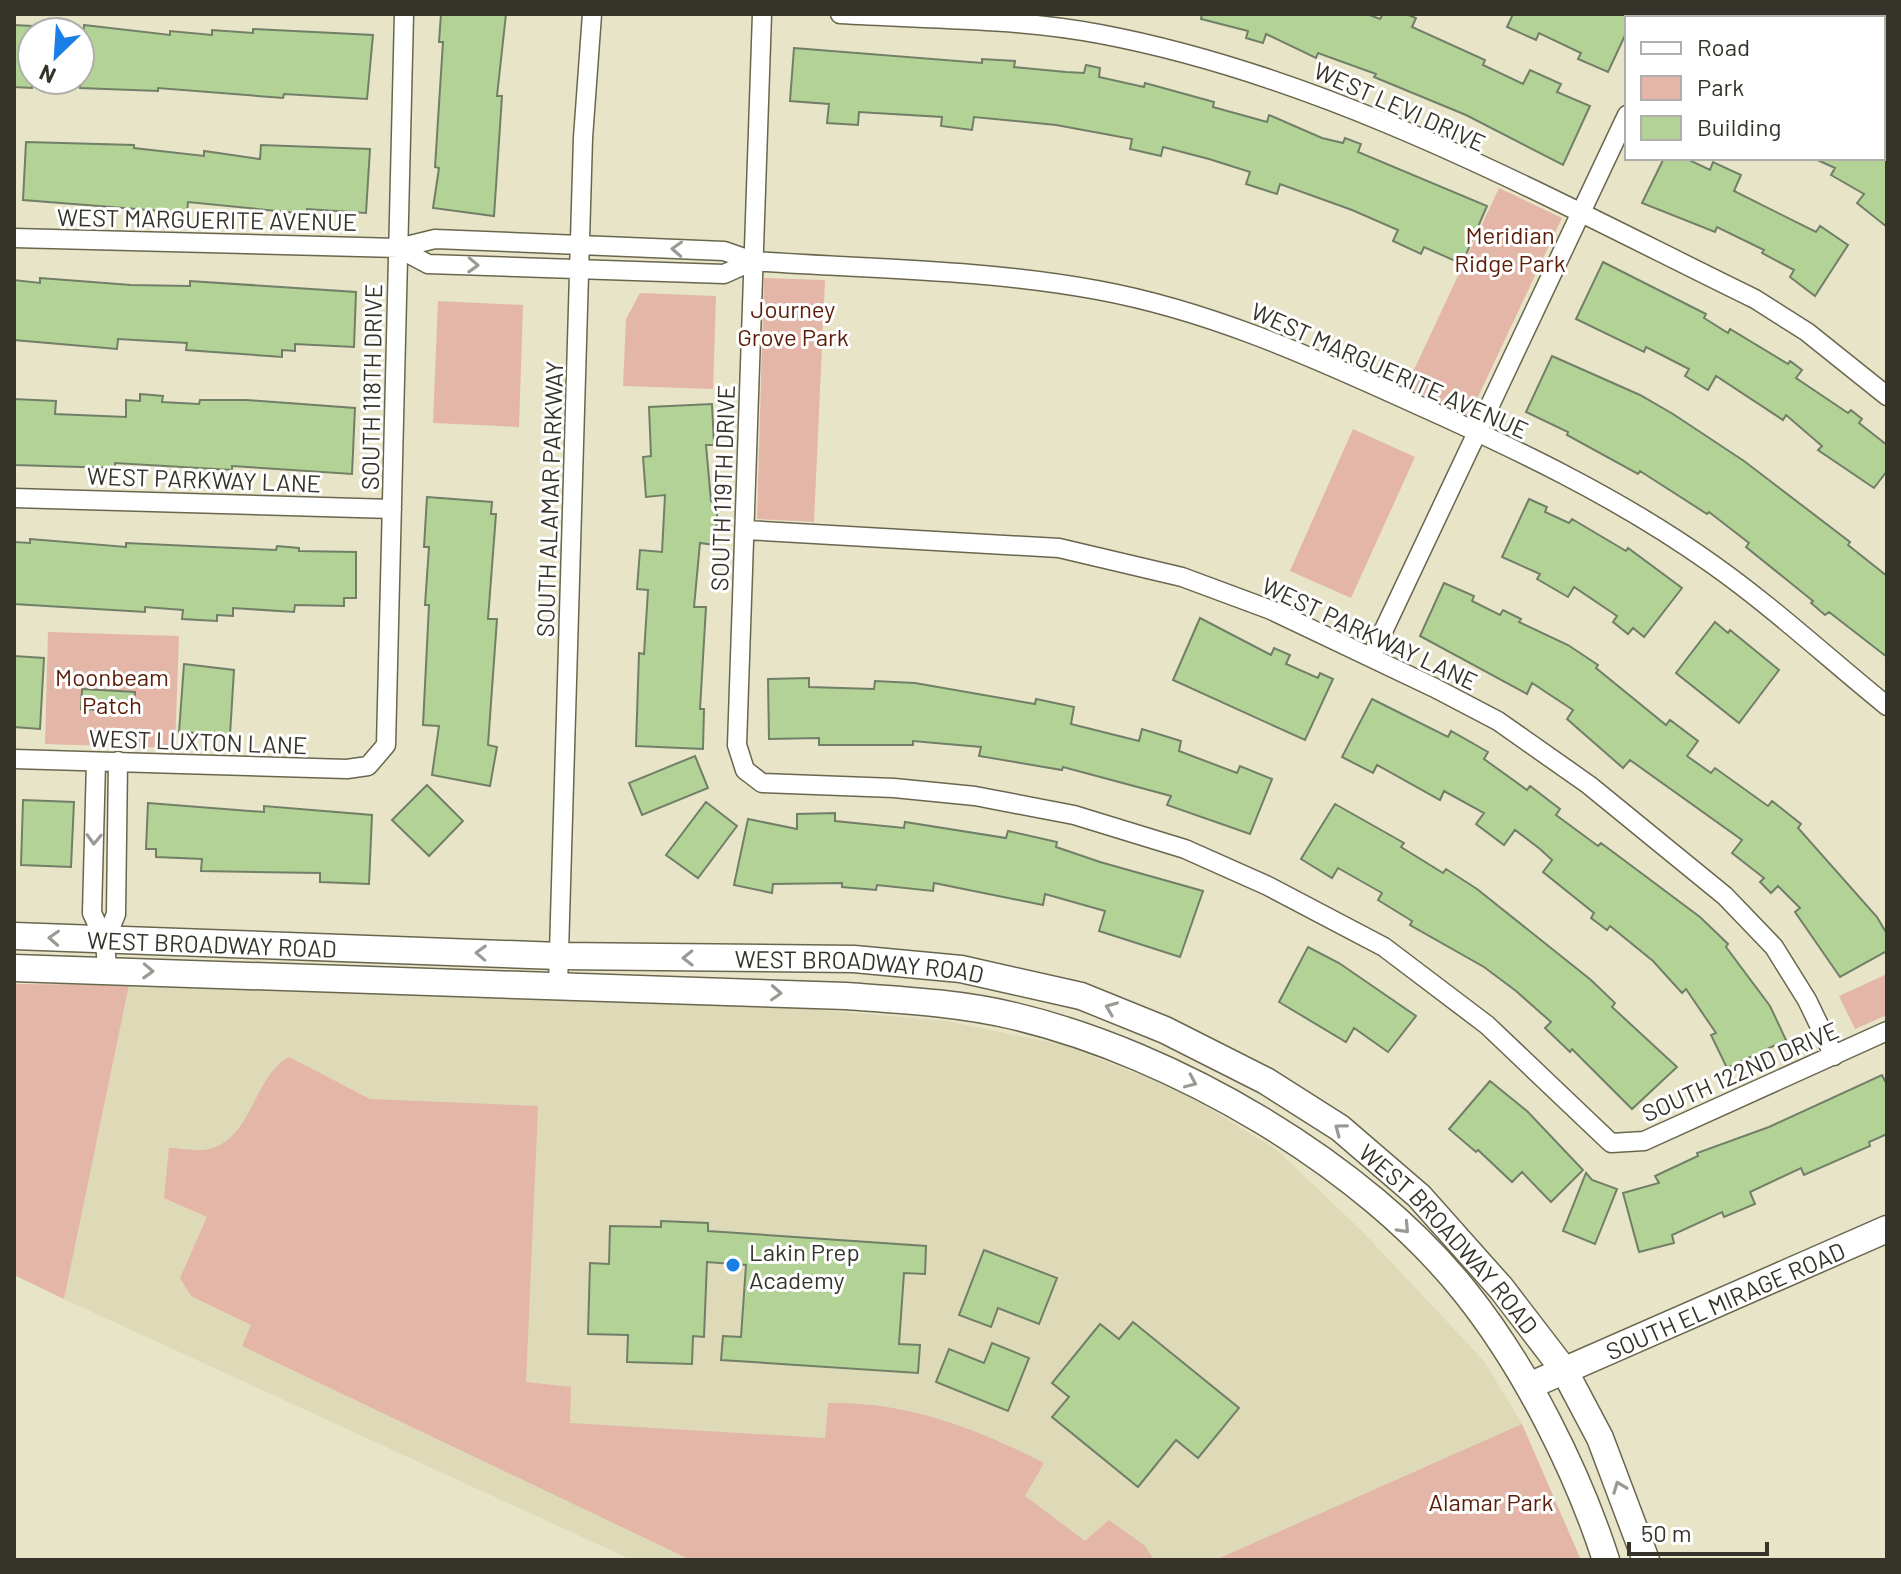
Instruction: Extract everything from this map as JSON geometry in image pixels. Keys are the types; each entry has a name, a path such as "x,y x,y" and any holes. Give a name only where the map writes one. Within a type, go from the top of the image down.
{"main road":[{"name":"WEST BROADWAY ROAD","path":"14,936 559,956 854,959 961,969 1081,996 1266,1081 1340,1128 1419,1196 1501,1288 1564,1370"},
{"name":"WEST BROADWAY ROAD","path":"14,968 922,1001 1014,1016 1096,1041 1212,1093 1289,1138 1390,1213 1466,1293 1529,1386"},
{"name":"SOUTH EL MIRAGE ROAD","path":"1529,1386 1887,1229"},
{"path":"1564,1370 1600,1438 1646,1560"},
{"path":"1529,1386 1606,1560"}],"street":[{"name":"SOUTH 118TH DRIVE","path":"377,759 386,745 404,14"},
{"name":"SOUTH ALAMAR PARKWAY","path":"558,986 580,243 592,14"},
{"name":"SOUTH 119TH DRIVE","path":"762,14 737,745 745,770 762,783 894,788 975,796 1074,815 1185,849 1275,890 1384,947 1487,1025 1611,1143"},
{"name":"WEST LEVI DRIVE","path":"840,14 1097,33 1208,58 1331,98 1755,299 1807,332 1887,396"},
{"path":"1371,657 1625,119"},
{"name":"WEST MARGUERITE AVENUE","path":"14,238 398,248 435,239 724,251 753,261 998,277 1097,290 1187,311 1286,345 1478,432 1622,504 1714,565 1887,706"},
{"name":"WEST MARGUERITE AVENUE","path":"398,248 428,264 724,274 753,261"},
{"name":"WEST PARKWAY LANE","path":"14,498 392,509"},
{"name":"WEST PARKWAY LANE","path":"745,530 1059,548 1182,577 1271,610 1371,657 1498,721 1589,785 1725,896 1774,947 1807,1000 1834,1056"},
{"name":"WEST LUXTON LANE","path":"14,759 347,769 368,766 377,759"},
{"path":"105,941 116,914 118,761"},
{"path":"96,762 92,913 105,941 107,969"},
{"name":"SOUTH 122ND DRIVE","path":"1611,1143 1644,1141 1887,1031"}],"shaded area":[{"name":"Lakin Prep Academy","path":"129,985 776,1006 947,1021 1063,1045 1181,1091 1277,1150 1362,1231 1484,1361 1522,1424 1215,1560 632,1560 64,1299"}],"green space":[{"name":"Meridian Ridge Park","path":"1499,188 1562,218 1469,416 1406,387"},
{"name":"Journey Grove Park","path":"764,278 825,280 814,522 757,519"},
{"path":"640,293 716,296 713,389 623,386 626,319"},
{"path":"438,301 523,305 519,427 433,423"},
{"path":"1353,429 1415,457 1351,598 1290,571"},
{"name":"Moonbeam Patch","path":"48,632 179,636 175,748 45,744"},
{"path":"1887,974 1887,1015 1855,1029 1839,996"},
{"path":"14,984 129,985 64,1299 14,1275"},
{"path":"289,1057 370,1099 538,1106 526,1382 571,1387 570,1423 825,1438 828,1403 912,1412 966,1428 1044,1463 1025,1496 1085,1541 1109,1520 1145,1546 1154,1560 691,1560 242,1346 251,1325 191,1296 180,1278 207,1217 164,1198 169,1148 201,1150 218,1146 231,1137 242,1124 267,1079"},
{"name":"Alamar Park","path":"1522,1424 1581,1560 1215,1560"}],"building":[{"path":"441,14 506,14 497,96 502,96 494,216 433,208 439,168 435,167 443,42 439,42"},
{"path":"1202,14 1367,14 1380,19 1383,14 1406,14 1416,18 1412,27 1485,60 1483,65 1523,84 1530,70 1561,84 1557,92 1590,106 1563,165 1466,115 1374,77 1376,74 1318,53 1316,58 1266,34 1263,43 1246,38 1248,31 1201,19"},
{"path":"1513,14 1627,14 1625,35 1608,72 1578,59 1581,53 1539,33 1536,40 1507,27"},
{"path":"14,25 16,87 14,87"},
{"path":"96,26 170,35 170,31 212,35 212,30 253,33 253,29 373,35 367,99 284,94 283,98 158,88 158,91 96,89"},
{"path":"794,48 982,63 982,59 1015,61 1014,67 1066,72 1084,73 1086,65 1100,68 1099,77 1144,87 1145,83 1214,102 1213,107 1267,122 1269,115 1322,138 1343,143 1345,138 1361,144 1358,152 1487,206 1462,264 1424,247 1421,254 1393,241 1398,230 1352,210 1280,184 1277,194 1246,184 1250,172 1209,159 1163,147 1161,156 1130,149 1132,139 1056,125 974,117 972,130 941,126 942,117 859,112 858,125 827,123 829,104 790,101"},
{"path":"26,142 134,145 134,148 204,156 204,151 260,159 261,145 370,149 366,213 307,209 307,214 188,202 187,213 23,200"},
{"path":"1887,158 1887,227 1857,203 1864,194 1831,175 1835,168 1817,160"},
{"path":"1663,160 1689,160 1710,170 1713,162 1741,175 1734,191 1816,232 1820,226 1848,245 1815,296 1790,277 1794,270 1762,253 1764,250 1717,227 1715,232 1642,203"},
{"path":"1603,262 1706,314 1704,318 1728,333 1730,329 1788,364 1790,361 1802,370 1796,378 1862,419 1859,423 1887,445 1887,471 1874,488 1818,450 1822,446 1786,415 1783,420 1716,376 1708,390 1685,376 1689,369 1646,347 1644,352 1576,319"},
{"path":"40,278 131,285 190,286 190,281 356,292 354,347 295,344 295,351 282,350 282,357 186,350 187,343 118,339 117,349 14,340 14,280 40,283"},
{"path":"1552,356 1640,395 1673,414 1744,461 1850,542 1848,545 1887,576 1887,657 1829,612 1825,615 1811,603 1813,601 1746,547 1749,543 1709,512 1707,514 1640,471 1638,474 1567,435 1568,432 1526,412"},
{"path":"140,394 163,396 162,402 199,404 200,400 246,400 355,408 352,474 232,466 232,470 115,463 115,468 14,465 14,399 56,401 55,414 126,417 126,400 140,401"},
{"path":"712,404 714,445 706,445 711,501 718,502 715,545 700,543 694,607 706,607 700,709 704,709 703,749 636,746 639,653 644,654 648,590 637,589 640,550 662,552 665,495 646,497 643,457 651,456 649,407"},
{"path":"427,497 492,502 491,514 496,514 488,619 497,619 488,745 497,747 490,786 432,775 439,726 423,725 429,605 425,605 429,547 424,547"},
{"path":"1529,499 1547,507 1545,512 1569,523 1572,519 1626,551 1628,548 1682,588 1644,637 1633,628 1628,634 1613,622 1617,616 1574,587 1568,597 1537,579 1540,574 1502,557"},
{"path":"30,539 126,547 126,543 276,550 277,546 299,548 299,551 356,552 356,598 344,598 344,606 295,605 294,612 233,608 233,616 217,615 217,621 182,619 183,610 145,607 145,612 14,604 14,542 30,543"},
{"path":"1444,583 1474,596 1472,601 1500,615 1503,610 1521,619 1519,622 1568,645 1598,665 1596,668 1666,725 1670,720 1698,741 1687,756 1711,773 1715,768 1768,806 1772,801 1801,824 1798,828 1877,917 1887,934 1887,951 1840,977 1795,912 1800,908 1778,886 1771,893 1760,882 1764,878 1732,853 1742,840 1630,760 1623,768 1567,719 1573,710 1532,683 1527,694 1420,636"},
{"path":"1200,618 1271,655 1274,648 1290,655 1286,664 1318,678 1320,673 1333,679 1305,740 1173,680"},
{"path":"1715,622 1728,633 1730,630 1779,670 1739,723 1676,673"},
{"path":"14,656 44,658 40,729 14,727"},
{"path":"184,664 234,670 230,735 179,732"},
{"path":"809,678 809,687 874,689 875,681 915,683 1035,704 1036,699 1074,707 1071,724 1139,741 1142,729 1181,741 1179,751 1237,773 1240,766 1272,779 1250,834 1167,805 1171,796 1063,767 1062,770 979,756 981,747 913,741 913,745 819,745 819,738 769,739 768,679"},
{"path":"82,689 135,692 134,712 81,709"},
{"path":"1372,699 1448,737 1451,731 1488,752 1484,759 1527,790 1530,786 1560,809 1556,815 1598,846 1601,843 1700,917 1728,944 1726,947 1770,1006 1786,1040 1727,1068 1711,1035 1716,1033 1686,989 1682,993 1653,961 1610,926 1607,930 1591,918 1594,913 1543,872 1552,860 1540,849 1515,830 1504,845 1476,824 1484,813 1444,791 1440,800 1377,765 1373,773 1342,757"},
{"path":"695,756 708,788 642,815 629,783"},
{"path":"427,785 463,821 429,856 392,820"},
{"path":"23,800 74,802 71,867 21,865"},
{"path":"706,802 737,826 698,878 666,855"},
{"path":"148,803 264,812 264,806 372,815 369,884 320,882 320,873 201,871 202,859 156,857 156,849 146,849"},
{"path":"1335,804 1404,843 1401,847 1443,873 1446,869 1477,889 1591,980 1615,1003 1612,1007 1677,1067 1632,1109 1572,1049 1570,1052 1545,1028 1551,1022 1516,991 1484,967 1410,925 1412,921 1378,900 1382,893 1338,868 1332,878 1301,859"},
{"path":"835,813 835,821 904,828 905,822 1006,838 1008,831 1057,842 1056,847 1100,862 1203,891 1180,957 1099,931 1105,911 1045,894 1043,905 934,883 933,891 877,885 876,890 842,887 842,883 773,884 772,893 734,885 748,819 797,829 797,814"},
{"path":"1308,947 1339,963 1416,1016 1388,1052 1354,1028 1346,1042 1279,1002"},
{"path":"1882,1075 1887,1085 1887,1134 1869,1142 1870,1146 1804,1175 1801,1168 1750,1192 1755,1204 1724,1217 1722,1212 1672,1235 1674,1243 1639,1252 1623,1193 1659,1183 1655,1176 1698,1156 1697,1153 1769,1127"},
{"path":"1490,1081 1527,1111 1583,1170 1551,1202 1522,1172 1512,1182 1478,1150 1476,1152 1449,1129"},
{"path":"1586,1173 1592,1180 1617,1189 1595,1244 1563,1231"},
{"path":"661,1221 708,1223 708,1231 926,1246 925,1274 904,1273 899,1344 920,1345 918,1373 721,1360 723,1336 741,1337 746,1265 707,1262 704,1337 693,1336 692,1364 627,1362 628,1335 588,1334 590,1263 609,1264 610,1226 661,1227"},
{"path":"984,1250 1057,1278 1039,1324 998,1308 991,1327 959,1315"},
{"path":"1133,1322 1239,1408 1198,1458 1176,1440 1138,1487 1052,1417 1069,1397 1052,1383 1100,1324 1119,1339"},
{"path":"992,1343 1029,1358 1008,1411 936,1382 949,1349 984,1363"}],"place":[{"name":"Lakin Prep Academy","path":"733,1265"}]}
